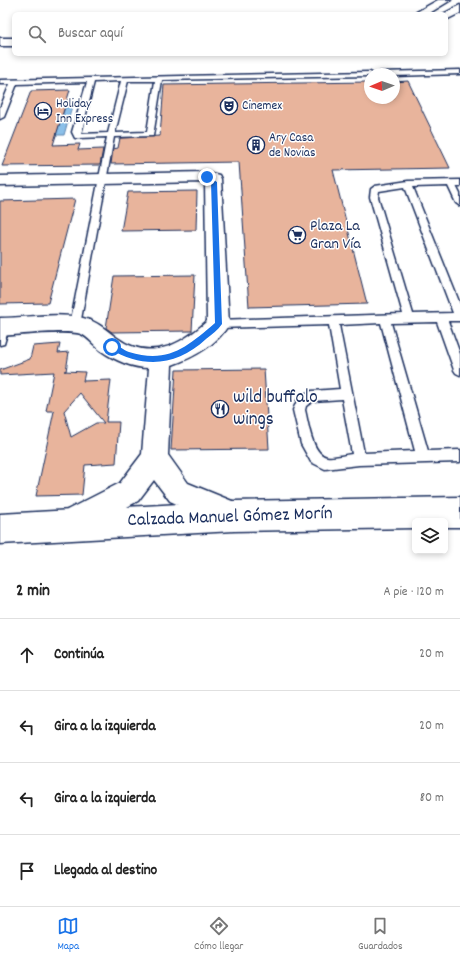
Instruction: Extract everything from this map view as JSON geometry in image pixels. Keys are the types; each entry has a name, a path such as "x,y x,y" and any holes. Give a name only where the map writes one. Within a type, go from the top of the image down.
{"main road":[{"name":"Calzada Manuel Gómez Morín","path":"0,529 234,516 460,512"}],"street":[{"path":"423,12 446,0"},
{"path":"448,16 460,8"},
{"path":"0,34 12,34"},
{"path":"0,42 12,42"},
{"path":"0,181 207,177 213,179 218,324 192,347 161,360 143,359 126,355 112,347 92,330 84,326 74,325 1,332"},
{"path":"68,525 129,492 154,458 161,360"},
{"path":"154,458 179,492 192,499 234,516"}],"lane":[{"path":"400,74 460,72"},
{"path":"0,82 364,74"},
{"path":"74,325 111,135 126,79"},
{"path":"92,80 76,132 77,135 150,134 159,79"},
{"path":"0,117 15,81"},
{"path":"451,183 460,204"},
{"path":"409,318 374,193 378,188 408,184 460,183"},
{"path":"218,324 460,317 408,184"},
{"path":"441,317 460,370"},
{"path":"385,319 423,457"},
{"path":"333,320 359,459"},
{"path":"347,394 312,396 303,400 299,410 307,444 316,458 325,463 359,459 460,456"}],"water":[{"path":"65,107 72,107 64,135 56,135"}],"building":[{"name":"Plaza La Gran Vía","path":"408,81 450,168 333,170 367,304 249,307 239,162 111,164 113,149 118,148 120,138 160,136 164,85 364,82 364,104 400,104 400,82"},
{"name":"Holiday Inn Express","path":"70,90 53,145 80,144 78,150 103,149 100,165 2,166 31,91"},
{"path":"197,191 196,230 121,231 128,192"},
{"path":"75,199 48,303 0,304 0,201"},
{"path":"195,275 192,331 112,332 106,328 114,276"},
{"path":"60,344 58,353 69,352 66,371 64,371 85,372 83,381 111,380 106,422 119,422 116,463 85,465 82,495 36,496 54,411 46,411 54,372 0,375 0,370 30,359 33,346","holes":["80,393 104,423 96,423 71,437 64,411"]},
{"name":"wild buffalo wings","path":"264,369 269,449 171,450 176,370"}],"place":[{"name":"Cinemex","path":"229,106"},
{"name":"Holiday Inn Express","path":"43,111"},
{"name":"Ary Casa de Novias","path":"256,145"},
{"name":"Plaza La Gran Vía","path":"297,235"},
{"name":"wild buffalo wings","path":"220,409"}],"route":[{"path":"112,347 126,355 143,359 161,360 192,347 208,335 218,324 214,182 213,179 207,177"}]}
